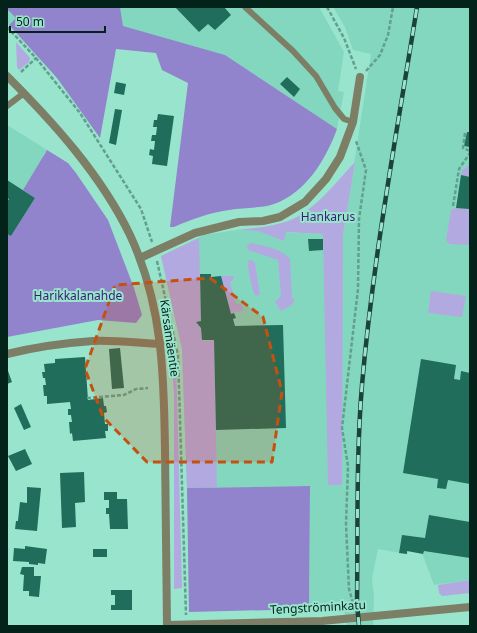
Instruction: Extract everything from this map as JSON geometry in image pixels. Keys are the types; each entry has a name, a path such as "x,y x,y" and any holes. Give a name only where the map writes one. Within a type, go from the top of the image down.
{"street":[{"name":"Kärsämäentie","path":"7,76 67,140 96,178 119,215 140,258 152,296 161,344 165,412 168,626"},
{"path":"140,258 195,233 239,222 263,221 280,217 305,202 326,179 340,157 352,125 360,77"},
{"path":"7,354 32,348 94,341 161,344"},
{"name":"Tengströminkatu","path":"168,626 322,621 470,607"}],"lane":[{"path":"245,7 293,51 316,76 335,108 344,119 352,125"},
{"path":"7,106 24,93"}],"path":[{"path":"327,7 344,38 360,77 380,55 388,35 393,7"},
{"path":"7,27 36,58 80,113 142,209 155,251 178,355 186,614"},
{"path":"21,72 36,58"},
{"path":"352,125 366,170 359,219 358,289 342,428 348,466 346,524 349,589 353,603"},
{"path":"453,206 459,169 470,152 463,148 466,133"},
{"path":"88,398 124,395 136,389 148,388"}],"highlighted area":[{"path":"210,278 263,317 282,392 272,462 147,462 103,417 85,369 115,285"}],"shaded area":[{"path":"120,7 319,7 344,52 338,91 344,92 337,129 225,55 122,26"},
{"path":"333,7 470,7 470,580 434,585 422,553 408,551 407,554 378,549 372,578 374,597 373,626 347,626 342,601 309,609 310,486 187,488 182,349 161,256 204,235 236,230 343,235 371,54 353,50 345,27"},
{"path":"7,9 16,18 9,25 7,22"},
{"path":"7,125 47,150 43,155 51,168 7,308"}],"green space":[{"path":"7,7 120,7 123,26 225,55 337,129 327,152 313,174 296,192 285,199 268,206 235,209 214,213 174,227 170,227 188,83 162,70 156,53 116,49 100,138 57,78 9,25 16,18 7,9"},
{"path":"16,42 30,58 29,62 19,70 17,67"},
{"name":"Harikkalanahde","path":"47,150 68,163 108,220 134,288 142,315 136,323 98,320 7,337 7,234 11,236 35,198 23,190"},
{"path":"470,159 470,177 461,175 462,170 468,166"},
{"name":"Hankarus","path":"355,162 343,235 342,485 328,485 323,234 286,232 284,241 258,231 236,230 275,225 288,221 307,211 324,196"},
{"path":"470,199 470,245 449,244 446,240 451,210 456,208 468,209"},
{"path":"199,238 201,321 196,322 201,328 202,341 214,340 217,487 187,488 182,349 161,256"},
{"path":"250,243 266,246 282,252 290,259 292,299 295,299 292,305 281,311 275,302 281,296 278,260 248,250 247,246"},
{"path":"249,260 252,260 255,263 260,294 257,296 254,294 251,281 248,267"},
{"path":"221,276 234,276 233,280 230,282 236,304 241,304 244,310 231,314"},
{"path":"431,291 466,296 462,317 428,313"},
{"path":"169,323 176,365 182,588 174,589 174,395 166,324"},
{"path":"310,486 309,609 189,612 187,488"},
{"path":"470,580 470,593 442,596 439,593 438,585"}],"building":[{"path":"175,7 224,7 231,15 215,30 208,24 199,32"},
{"path":"287,77 300,89 294,97 280,84"},
{"path":"116,82 126,84 124,95 114,93"},
{"path":"115,109 122,110 116,145 109,143"},
{"path":"158,114 174,116 167,166 152,164 153,156 149,155 150,149 154,150 155,141 151,141 152,135 156,135 157,127 153,127 154,120 157,120"},
{"path":"467,132 470,132 470,147 464,146"},
{"path":"461,175 470,177 469,209 456,208"},
{"path":"7,180 35,198 11,236 7,234 7,202 9,199 7,198"},
{"path":"308,239 323,239 323,250 309,251"},
{"path":"200,274 211,274 211,277 221,276 231,314 234,313 236,318 233,319 235,326 283,325 286,428 216,430 214,340 202,340 201,328 196,322 201,321"},
{"path":"120,348 124,388 112,389 109,349"},
{"path":"85,357 88,400 103,398 104,406 106,406 107,412 104,413 105,424 108,424 108,431 105,431 106,438 73,441 72,433 70,434 69,422 72,422 71,415 68,415 68,409 71,409 70,402 47,404 47,396 44,396 43,385 46,385 45,378 43,378 42,372 45,372 44,364 55,363 55,359"},
{"path":"421,359 456,365 454,379 460,380 461,371 470,373 470,484 448,480 446,489 437,488 438,479 403,473"},
{"path":"8,371 12,382 7,384 7,372"},
{"path":"21,404 31,427 24,430 14,408"},
{"path":"25,449 32,464 16,471 8,456"},
{"path":"84,472 85,502 75,503 76,527 62,528 60,473"},
{"path":"27,487 41,488 37,531 15,529 16,521 18,521 20,502 27,503"},
{"path":"104,492 117,492 117,499 127,499 128,529 110,529 109,514 106,514 106,508 109,508 109,500 104,500"},
{"path":"429,515 470,522 470,558 424,551 423,554 407,551 407,554 399,553 402,535 425,538"},
{"path":"25,546 47,549 45,564 38,563 38,565 29,564 29,562 13,561 14,548 25,549"},
{"path":"93,549 107,549 107,557 93,557"},
{"path":"22,567 34,567 34,576 41,576 39,597 29,596 29,591 23,591 24,575 20,574"},
{"path":"111,590 132,590 132,610 111,610 111,605 115,605 115,595 111,595"}],"railway":[{"path":"359,626 357,603 358,494 362,385 372,290 417,7"}]}
